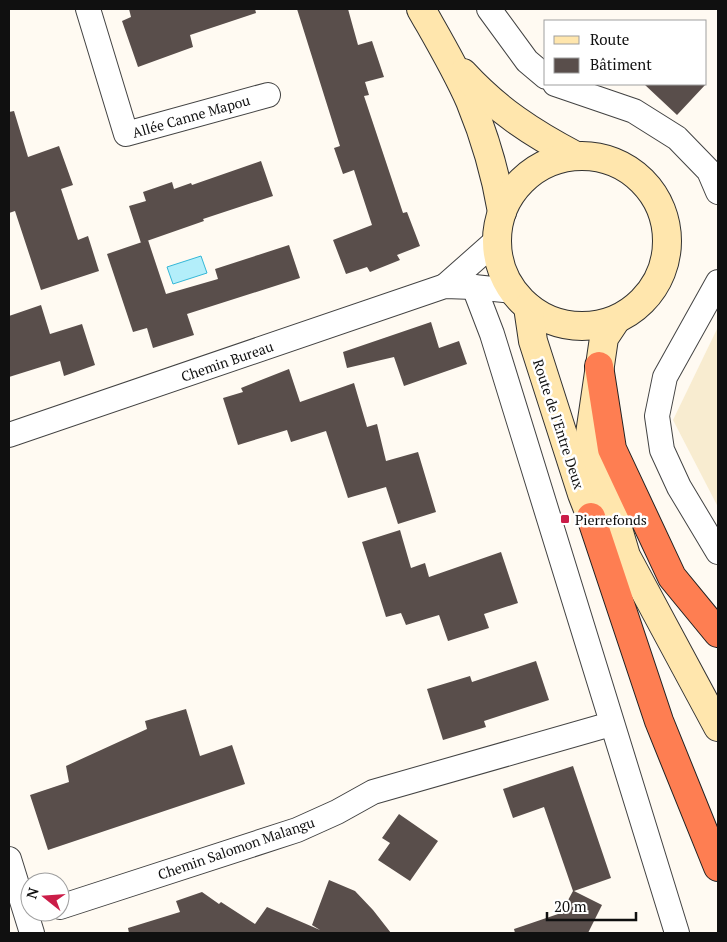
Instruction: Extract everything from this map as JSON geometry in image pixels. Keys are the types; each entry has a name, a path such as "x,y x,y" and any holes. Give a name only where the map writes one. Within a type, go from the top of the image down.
{"highway":[{"path":"599,366 612,450 672,577 718,633"},
{"path":"591,517 659,720 718,867"}],"main road":[{"path":"421,9 450,59 470,102 496,178 502,212 497,240 501,266 520,299 555,322 586,326 616,320 641,303 658,279 667,250 665,221 653,193 633,171 606,158 576,156 545,164 519,184 502,212"},
{"path":"450,59 482,94 526,128 576,156"},
{"name":"Route de l'Entre Deux","path":"520,299 591,517 626,556"},
{"name":"Route de l'Entre Deux","path":"616,320 604,338 590,434 626,556 718,727"}],"street":[{"name":"Allée Canne Mapou","path":"88,9 126,134 268,95"},
{"path":"489,9 526,61 544,75"},
{"path":"558,85 634,110 677,138 709,171 718,192"},
{"name":"Chemin Bureau","path":"445,286 497,240"},
{"path":"718,282 665,377 657,416 662,450 679,488 718,552"},
{"name":"Chemin Bureau","path":"9,434 445,286 474,287 520,299"},
{"path":"474,287 492,334 677,933"},
{"name":"Chemin Salomon Malangu","path":"70,904 297,830 337,812 373,792 611,724"},
{"path":"9,859 20,885"}],"shaded area":[{"path":"718,327 718,507 673,420"}],"water":[{"path":"201,256 207,273 173,284 167,267"}],"building":[{"path":"129,9 255,9 256,13 190,35 193,47 138,67 122,21 131,17"},
{"path":"297,9 348,9 358,45 372,41 384,77 365,82 369,95 364,96 403,213 407,212 420,246 397,255 400,260 370,272 367,267 346,274 333,240 372,225 354,170 343,174 334,148 340,146"},
{"path":"645,85 705,85 677,115"},
{"path":"14,111 28,157 59,146 73,185 61,189 78,240 88,236 99,271 41,290 15,211 9,213 9,112"},
{"path":"261,161 273,196 203,219 204,221 141,243 129,206 146,201 143,192 172,182 174,189 191,183 192,185"},
{"path":"148,240 166,294 218,279 215,269 289,245 300,278 187,314 194,335 153,348 147,328 133,332 107,254"},
{"path":"41,305 50,334 82,324 95,365 64,376 60,361 9,377 9,316"},
{"path":"431,322 439,348 459,341 467,364 404,386 394,357 347,368 343,352"},
{"path":"289,369 300,402 354,383 367,427 377,424 386,461 418,452 436,512 398,524 386,487 348,498 326,431 291,442 287,430 238,445 223,398 243,392 241,388"},
{"path":"400,530 411,568 425,563 429,577 501,552 518,603 484,614 489,628 448,641 439,615 406,625 401,613 386,617 362,542"},
{"path":"536,661 549,700 484,721 486,727 443,740 427,689 470,676 472,682"},
{"path":"186,709 200,756 232,745 245,784 48,850 30,795 69,782 66,766 147,729 145,721"},
{"path":"573,766 611,878 574,891 602,905 588,933 515,933 514,929 561,913 573,891 544,807 513,818 503,789"},
{"path":"399,814 438,841 410,881 378,860 390,843 382,838"},
{"path":"329,880 355,891 391,933 129,933 128,928 180,912 176,901 202,892 255,924 267,907 320,930 312,925"}],"place":[{"name":"Pierrefonds","path":"565,519"}]}
